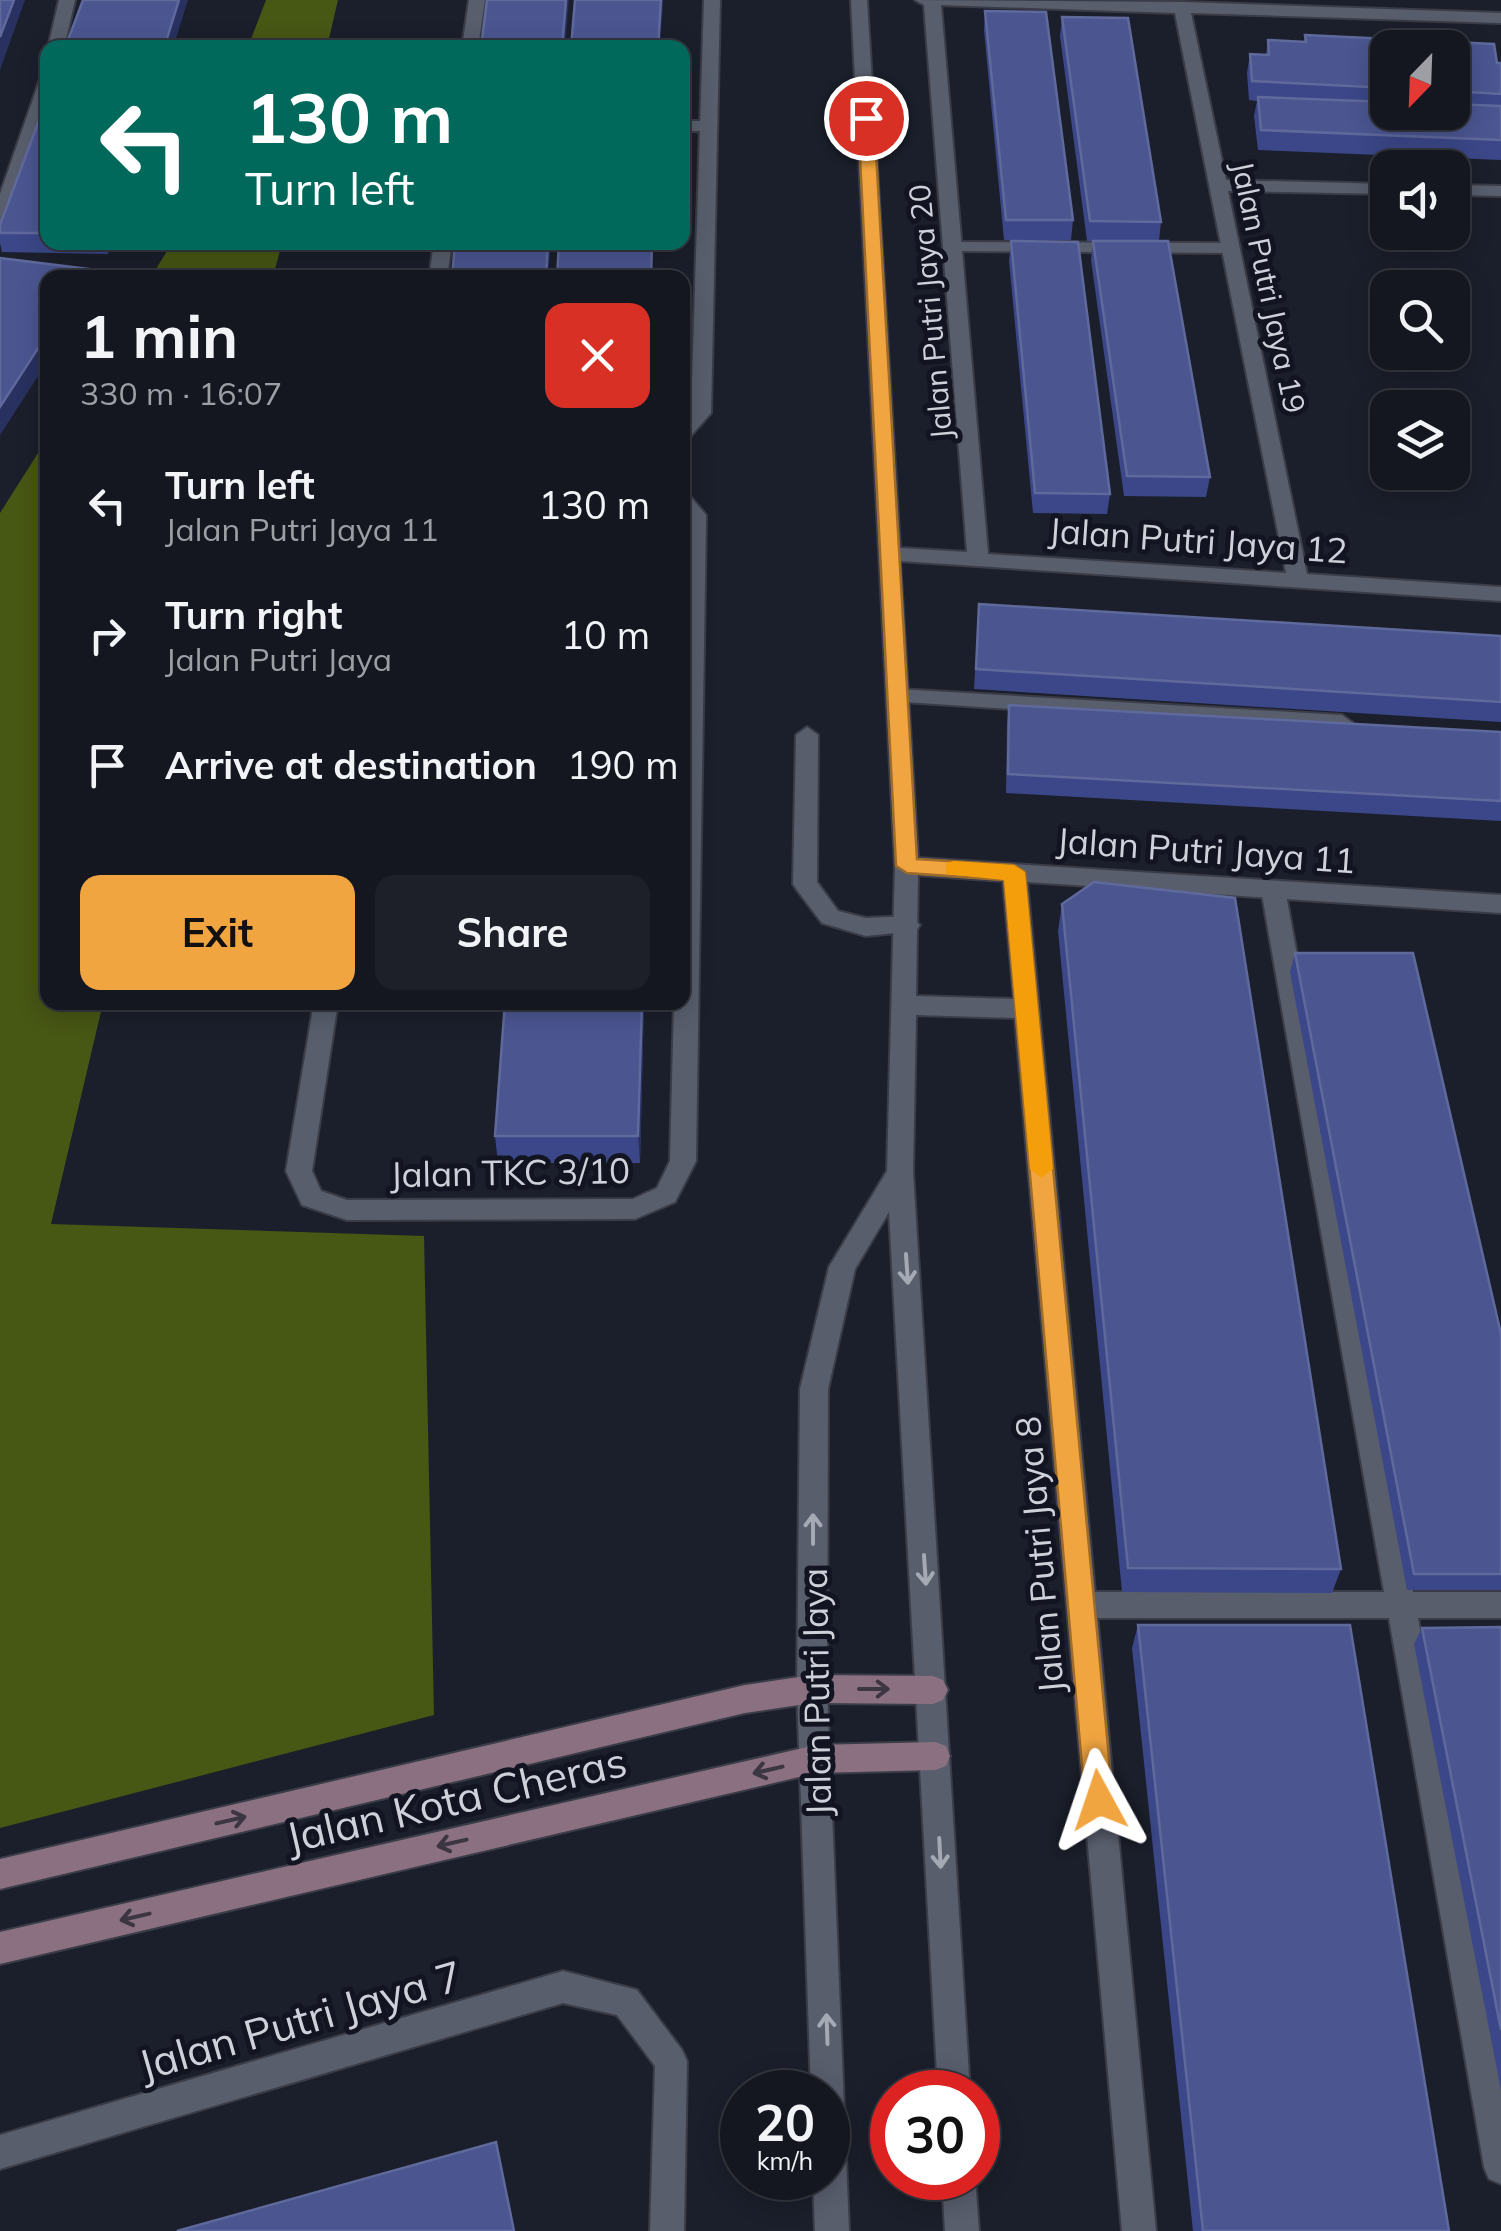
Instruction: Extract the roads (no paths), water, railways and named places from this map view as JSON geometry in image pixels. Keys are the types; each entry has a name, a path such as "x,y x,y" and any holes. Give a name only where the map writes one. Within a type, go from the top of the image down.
{"street":[{"path":"58,40 67,0"},
{"path":"471,40 477,0"},
{"path":"690,425 701,412 712,0"},
{"name":"Jalan Putri Jaya","path":"860,0 907,866 900,1172 953,2070"},
{"path":"923,0 1501,18"},
{"name":"Jalan Putri Jaya 20","path":"932,0 978,558"},
{"name":"Jalan Putri Jaya 19","path":"1182,7 1298,579"},
{"path":"0,220 40,103"},
{"path":"690,126 708,126"},
{"path":"1218,186 1370,189"},
{"path":"1470,190 1501,191"},
{"path":"952,247 1231,248"},
{"name":"Jalan TKC 3/10","path":"690,509 696,515 690,722"},
{"name":"Jalan Putri Jaya 12","path":"891,554 1501,594"},
{"path":"898,696 1366,725"},
{"path":"806,735 806,884 830,917 866,926 908,926"},
{"name":"Jalan Putri Jaya 11","path":"907,866 1500,906"},
{"name":"Jalan Putri Jaya 8","path":"1014,872 1138,2231"},
{"path":"1273,889 1501,2168"},
{"path":"906,1005 1026,1008"},
{"name":"Jalan TKC 3/10","path":"325,1010 299,1171 312,1198 347,1210 635,1209 666,1195 683,1160 684,1010"},
{"name":"Jalan Putri Jaya","path":"832,2231 812,1689 814,1388 842,1267 900,1172"},
{"path":"1082,1604 1501,1605"},
{"name":"Jalan Kota Cheras","path":"0,1874 745,1699 812,1689 933,1690"},
{"name":"Jalan Kota Cheras","path":"0,1948 816,1759 934,1756"},
{"name":"Jalan Putri Jaya 7","path":"0,2152 562,1987 626,2001 671,2061 667,2231"},
{"path":"960,2200 962,2231"}]}
